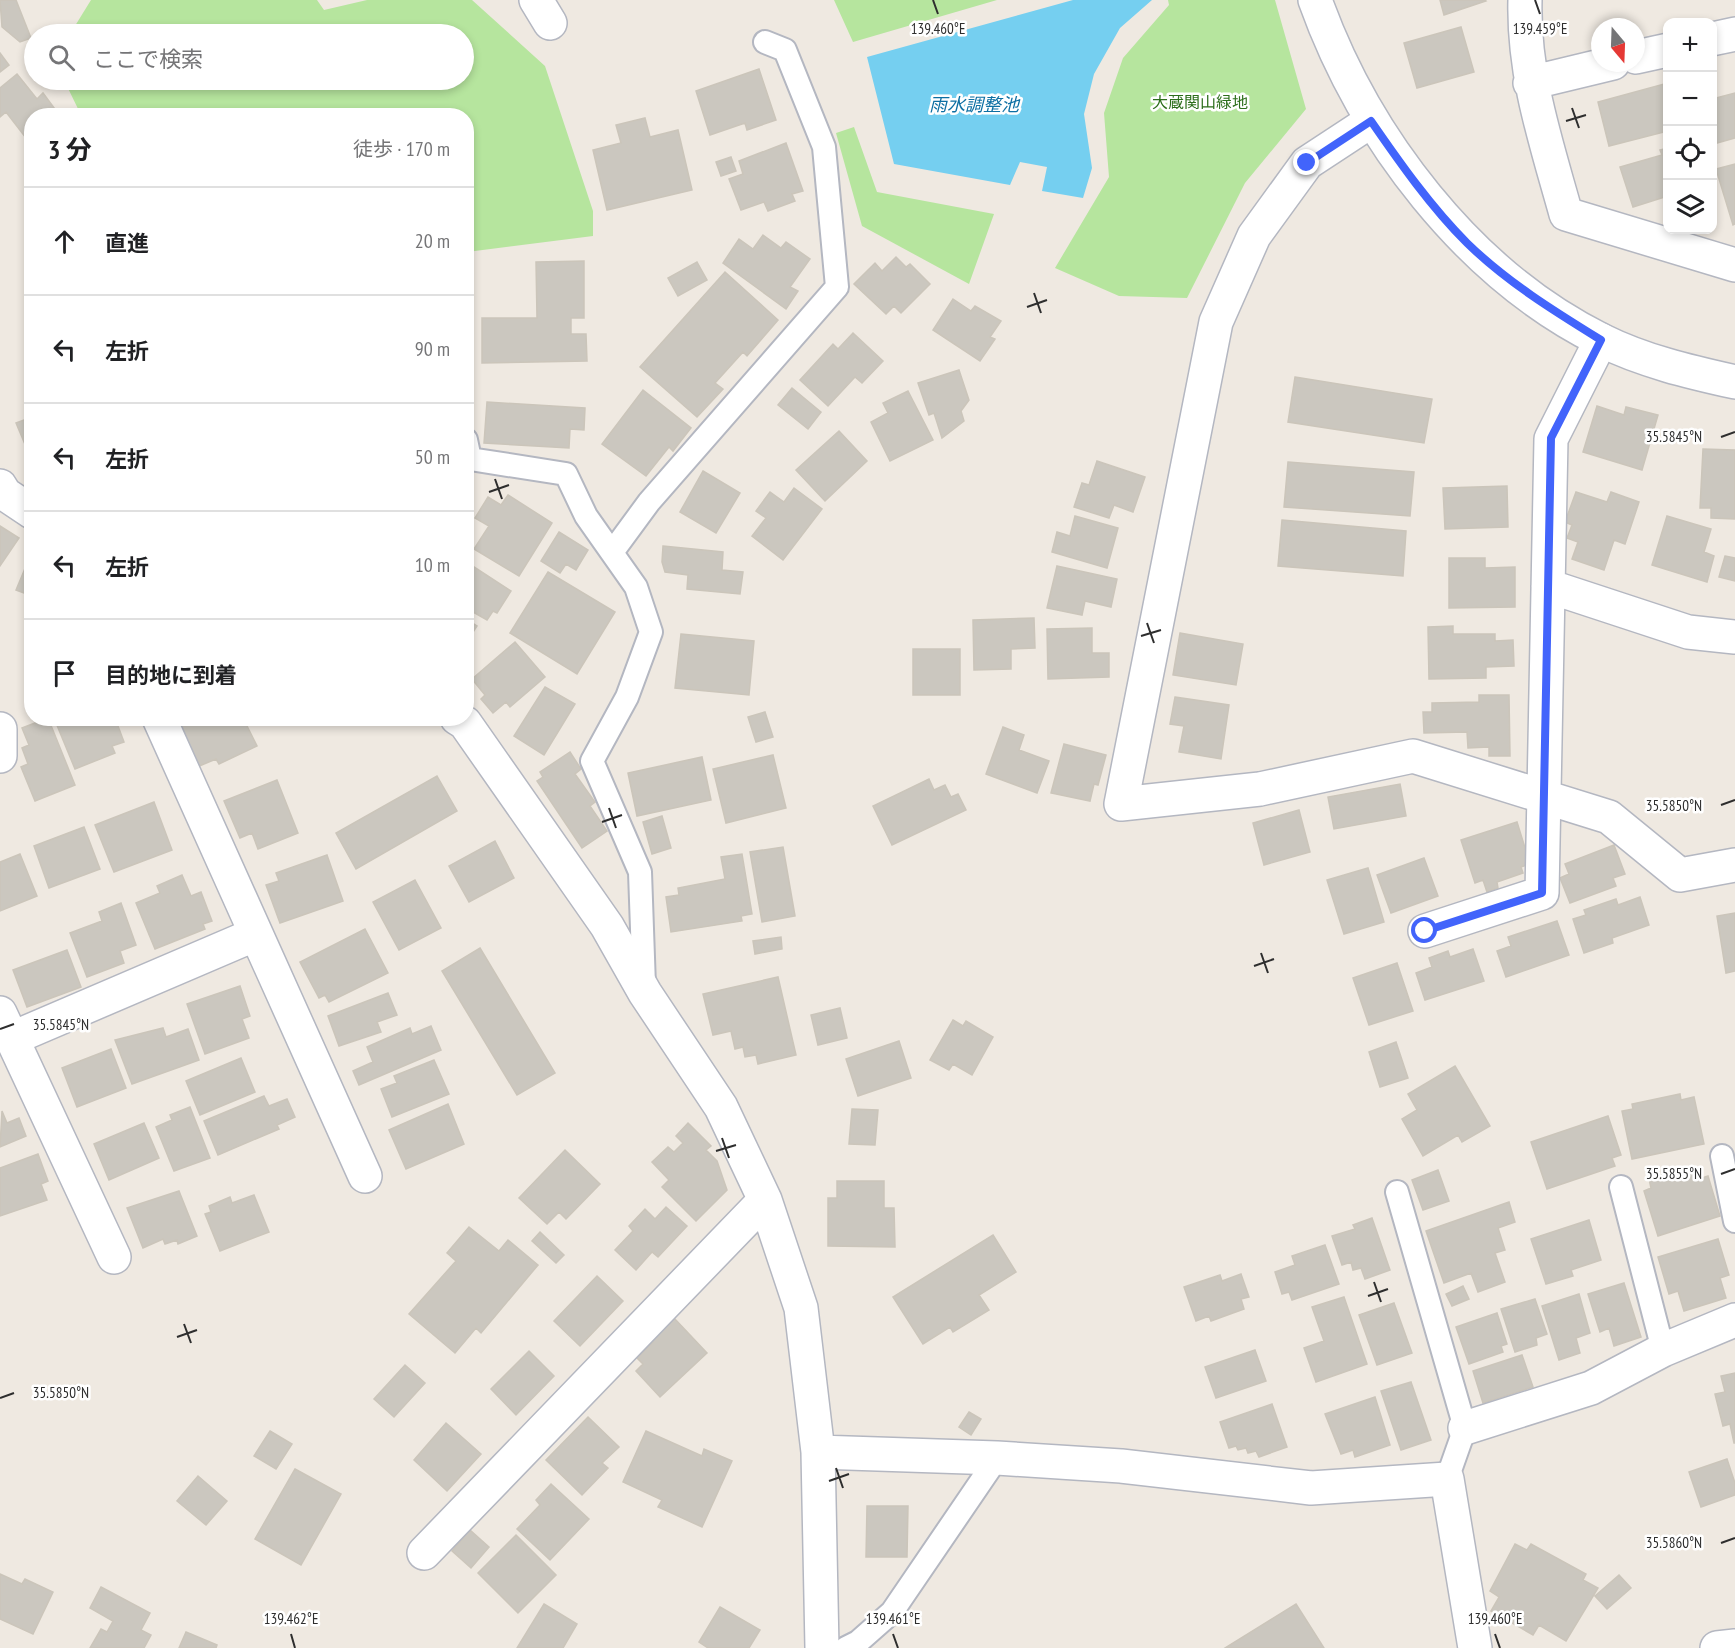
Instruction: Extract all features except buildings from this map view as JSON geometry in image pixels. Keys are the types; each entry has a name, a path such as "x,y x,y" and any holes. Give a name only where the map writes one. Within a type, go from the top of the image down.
{"street":[{"path":"1315,0 1329,39 1371,121 1397,159 1467,243 1536,300 1601,340 1675,368 1735,382"},
{"path":"1526,0 1524,38 1530,83 1566,213 1735,265"},
{"path":"1717,38 1735,34"},
{"path":"1645,55 1663,51"},
{"path":"1530,83 1591,68"},
{"path":"1371,121 1307,163 1254,236 1216,322 1121,804 1260,789 1413,756 1609,817 1680,876 1735,865"},
{"path":"1425,931 1542,893 1551,438 1601,340"},
{"path":"0,486 5,494 24,507"},
{"path":"1548,586 1688,632 1735,637"},
{"path":"163,726 365,1176"},
{"path":"467,726 607,926 645,993 721,1107 765,1200 801,1308 818,1452 822,1648"},
{"path":"0,729 0,756"},
{"path":"114,1257 7,1026 256,934"},
{"path":"423,1553 765,1200"},
{"path":"1465,1428 1591,1388 1663,1350 1735,1320"},
{"path":"818,1452 997,1458 1121,1466 1311,1488 1447,1479 1475,1648"},
{"path":"1717,1648 1735,1646"}],"lane":[{"path":"613,550 649,502 837,287 824,147 785,50 765,42"},
{"path":"474,460 566,474 586,516 613,550 636,587 651,632 627,697 592,761 640,872 645,993"},
{"path":"1722,1156 1735,1221"},
{"path":"1622,1187 1663,1350"},
{"path":"1398,1192 1465,1428 1447,1479"},
{"path":"846,1648 858,1642 892,1612 997,1458"}],"green space":[{"path":"91,0 317,0 324,10 367,0 472,0 545,66 593,211 593,236 474,251 474,108 78,108 69,90 474,90 474,24 76,24"},
{"path":"834,0 997,0 853,42"},
{"name":"大蔵関山緑地","path":"1168,0 1275,0 1306,109 1245,183 1187,298 1119,296 1055,268 1109,177 1104,113 1123,58 1169,5"},
{"path":"854,127 877,192 994,214 969,284 862,226 836,133"}],"water":[{"name":"雨水調整池","path":"1073,0 1152,0 1120,28 1094,74 1084,114 1092,168 1083,198 1042,191 1047,167 1020,162 1010,185 894,164 867,57"}],"route":[{"path":"1307,163 1371,121 1397,159 1467,243 1536,300 1601,340 1551,438 1542,893 1425,931"}]}
